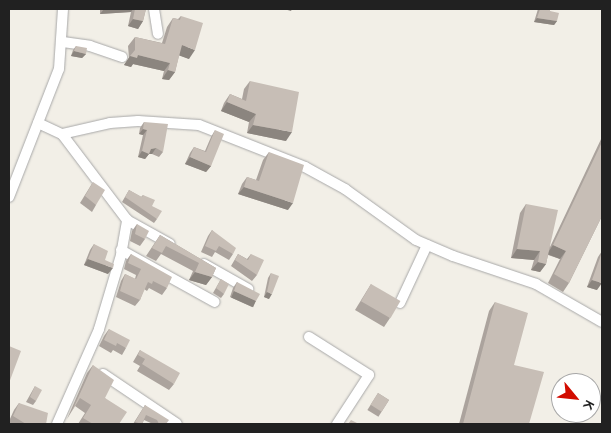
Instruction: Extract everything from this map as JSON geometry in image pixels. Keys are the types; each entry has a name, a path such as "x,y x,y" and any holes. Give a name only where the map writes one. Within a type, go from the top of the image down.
{"street":[{"path":"9,197 60,69 63,42 63,9"},
{"path":"154,9 158,34"},
{"path":"63,42 90,46 122,57"},
{"path":"62,134 110,123 138,121 199,126 305,167 345,189 426,245 536,284 602,322"},
{"path":"38,123 62,134 127,220 179,250"},
{"path":"57,424 99,329 122,250 127,220"},
{"path":"400,303 426,245"},
{"path":"122,250 215,302"},
{"path":"196,259 248,289"},
{"path":"309,337 369,375 337,424"},
{"path":"85,364 176,424"}],"building":[{"path":"135,9 146,9 143,21 133,19"},
{"path":"540,9 550,9 550,11 559,13 557,21 537,18"},
{"path":"181,16 203,23 195,50 182,45 175,72 168,70 170,63 138,55 137,58 130,56 135,50 135,37 165,44 173,18 180,20"},
{"path":"76,46 87,48 86,54 74,51"},
{"path":"250,81 299,92 292,132 253,125 256,114 227,102 230,94 246,101"},
{"path":"144,122 168,124 163,152 156,148 151,149 149,154 142,151 147,130 143,129"},
{"path":"215,130 224,134 211,166 190,157 194,147 206,152"},
{"path":"602,142 602,216 569,283 554,274 566,251 553,245"},
{"path":"269,152 304,165 293,203 244,187 247,177 259,181"},
{"path":"93,182 105,190 96,205 85,196"},
{"path":"129,190 142,197 143,195 155,200 152,206 162,211 157,219 125,197"},
{"path":"526,204 558,210 546,264 538,262 540,251 517,249"},
{"path":"137,224 149,231 145,239 135,234"},
{"path":"212,230 236,248 233,254 219,246 216,251 205,246"},
{"path":"160,235 216,268 212,277 195,272 199,263 166,246 162,253 152,248"},
{"path":"94,244 108,251 105,260 114,264 113,268 88,259"},
{"path":"602,252 602,283 592,280"},
{"path":"131,254 172,277 167,288 153,281 152,284 148,282 140,300 120,291 125,274 136,279 141,269 128,263"},
{"path":"238,254 248,260 251,254 264,260 257,275 235,260"},
{"path":"271,273 279,276 272,294 267,292"},
{"path":"221,279 229,284 224,294 216,288"},
{"path":"237,282 260,294 256,301 234,291"},
{"path":"371,284 400,301 390,318 361,301"},
{"path":"495,302 528,313 514,365 544,372 529,424 463,424"},
{"path":"109,329 130,340 126,348 117,343 116,346 104,340"},
{"path":"9,346 21,351 9,383"},
{"path":"140,350 180,373 174,384 142,364 145,359 138,355"},
{"path":"93,365 114,380 105,398 127,412 119,424 93,424 83,418 91,405 80,398 72,411"},
{"path":"35,386 42,390 36,401 30,397"},
{"path":"378,393 389,400 382,412 371,405"},
{"path":"19,403 48,413 46,424 26,424 13,416"},
{"path":"145,405 169,420 166,424 159,424 157,420 146,415 142,424 135,422"},
{"path":"351,420 359,424 348,424"}]}
